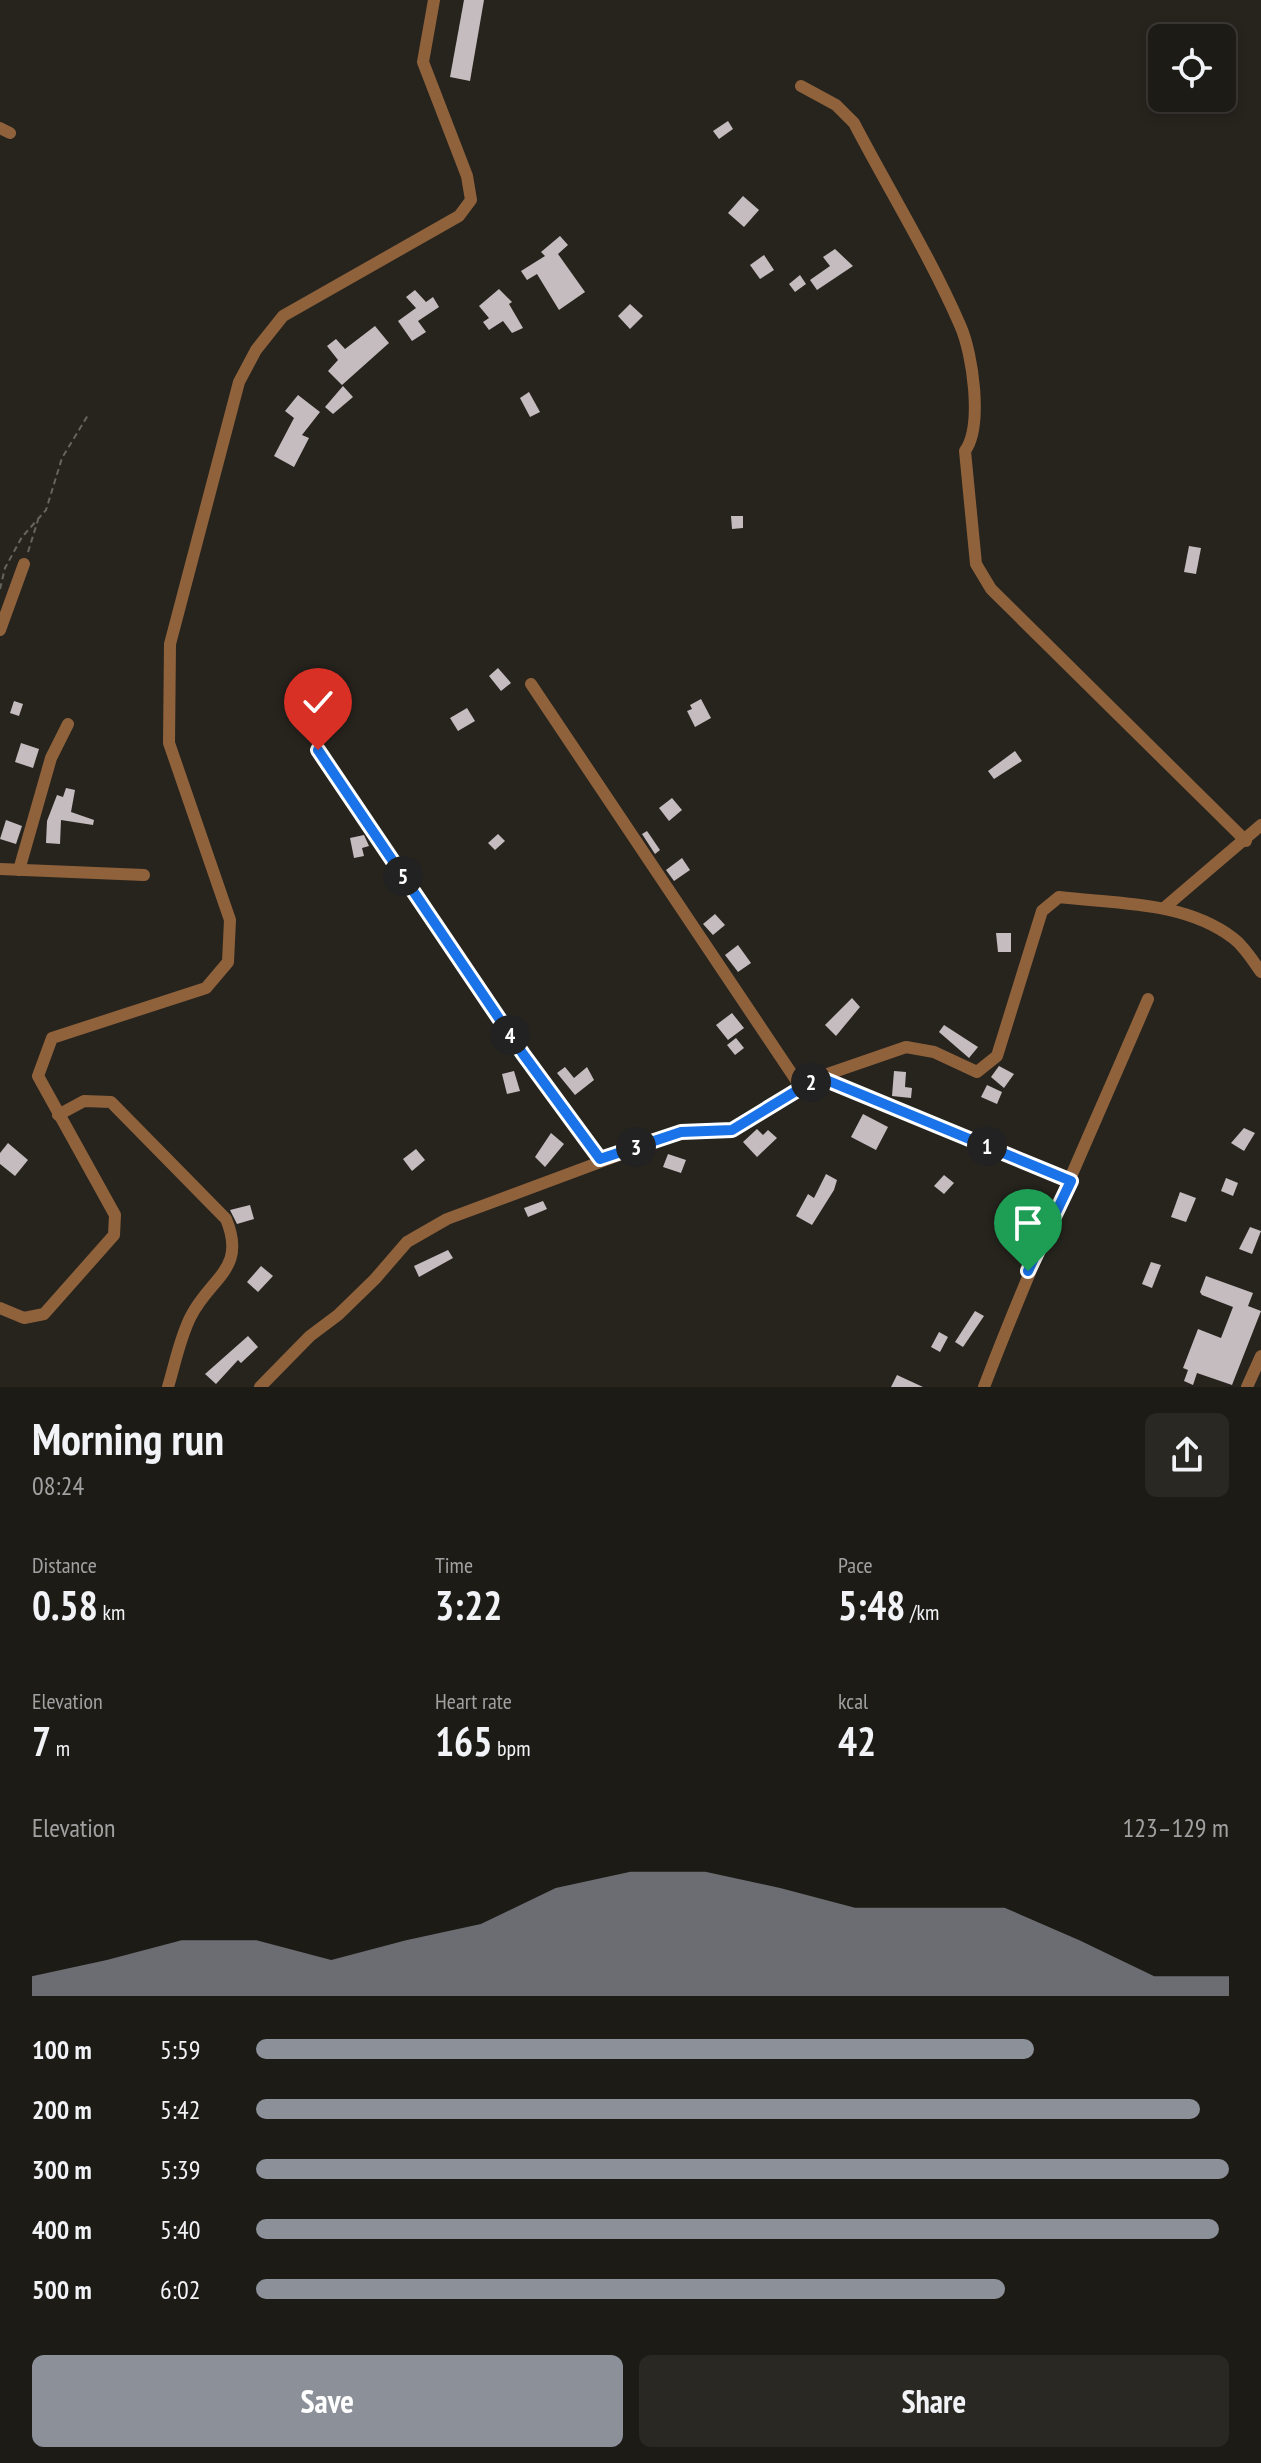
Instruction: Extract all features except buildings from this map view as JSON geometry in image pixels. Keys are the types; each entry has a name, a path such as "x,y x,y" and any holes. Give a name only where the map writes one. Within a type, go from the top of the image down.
{"street":[{"path":"0,1308 24,1318 44,1314 114,1235 115,1215 38,1076 52,1038 206,988 228,962 230,920 169,743 170,644 239,382 256,350 283,316 459,216 471,200 467,176 423,62 434,0"},
{"path":"801,86 836,105 854,123 962,328 976,405 973,440 965,451 976,564 991,589 1246,841"},
{"path":"0,630 24,564"},
{"path":"531,684 802,1089"},
{"path":"19,870 51,758 68,724"},
{"path":"318,750 523,1054 600,1159"},
{"path":"1164,908 1246,841 1261,825"},
{"path":"0,869 144,875"},
{"path":"260,1387 310,1336 338,1315 375,1279 407,1242 447,1219 600,1159 681,1132 732,1130 819,1077 906,1047 934,1052 969,1070 984,1069 997,1056 1047,903 1059,897 1164,908 1200,920 1235,939 1261,972"},
{"path":"984,1387 1028,1271 1071,1181 1148,999"},
{"path":"819,1077 1071,1181"},
{"path":"58,1115 84,1101 111,1102 226,1219 234,1238 233,1261 191,1315 168,1387"},
{"path":"1247,1387 1261,1356"}],"path":[{"path":"0,589 5,568 22,537 46,510 62,458 88,415"},
{"path":"24,564 39,517"}],"route":[{"path":"318,750 523,1054 600,1159 681,1132 732,1130 819,1077 1071,1181 1028,1271"}]}
